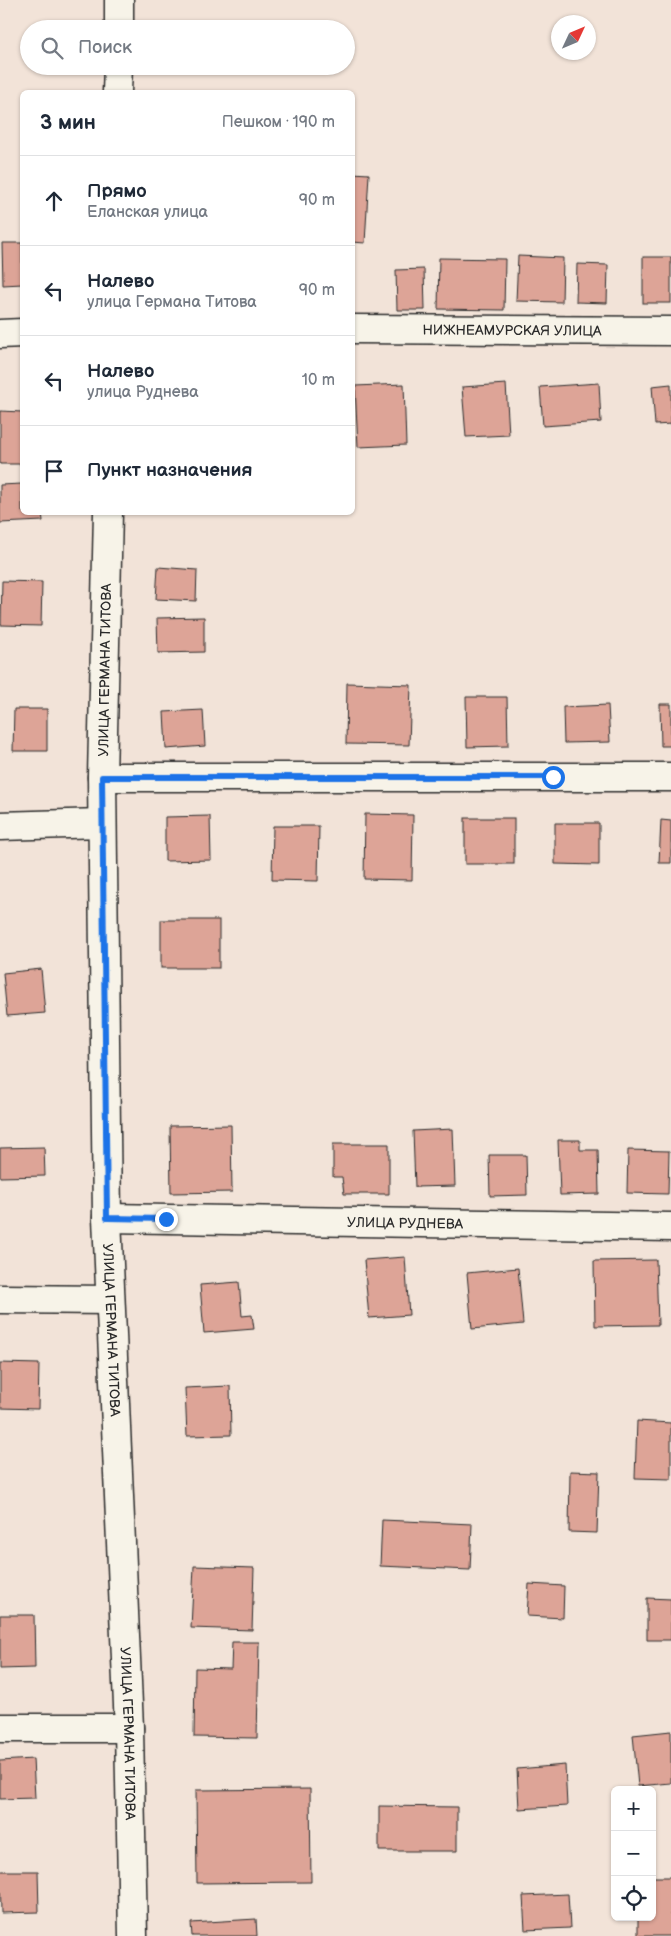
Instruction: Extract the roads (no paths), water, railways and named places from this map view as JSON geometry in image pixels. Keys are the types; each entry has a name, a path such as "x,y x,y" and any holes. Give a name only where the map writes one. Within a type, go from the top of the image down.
{"street":[{"path":"119,0 119,20"},
{"path":"117,90 118,75"},
{"name":"НИЖНЕАМУРСКАЯ УЛИЦА","path":"355,329 671,331"},
{"path":"0,334 20,333"},
{"name":"УЛИЦА ГЕРМАНА ТИТОВА","path":"108,515 102,777 107,1218 129,1728 133,1936"},
{"path":"102,777 671,777"},
{"path":"0,826 102,823"},
{"name":"УЛИЦА РУДНЕВА","path":"107,1218 671,1227"},
{"path":"0,1299 110,1300"},
{"path":"0,1728 129,1728"}]}
